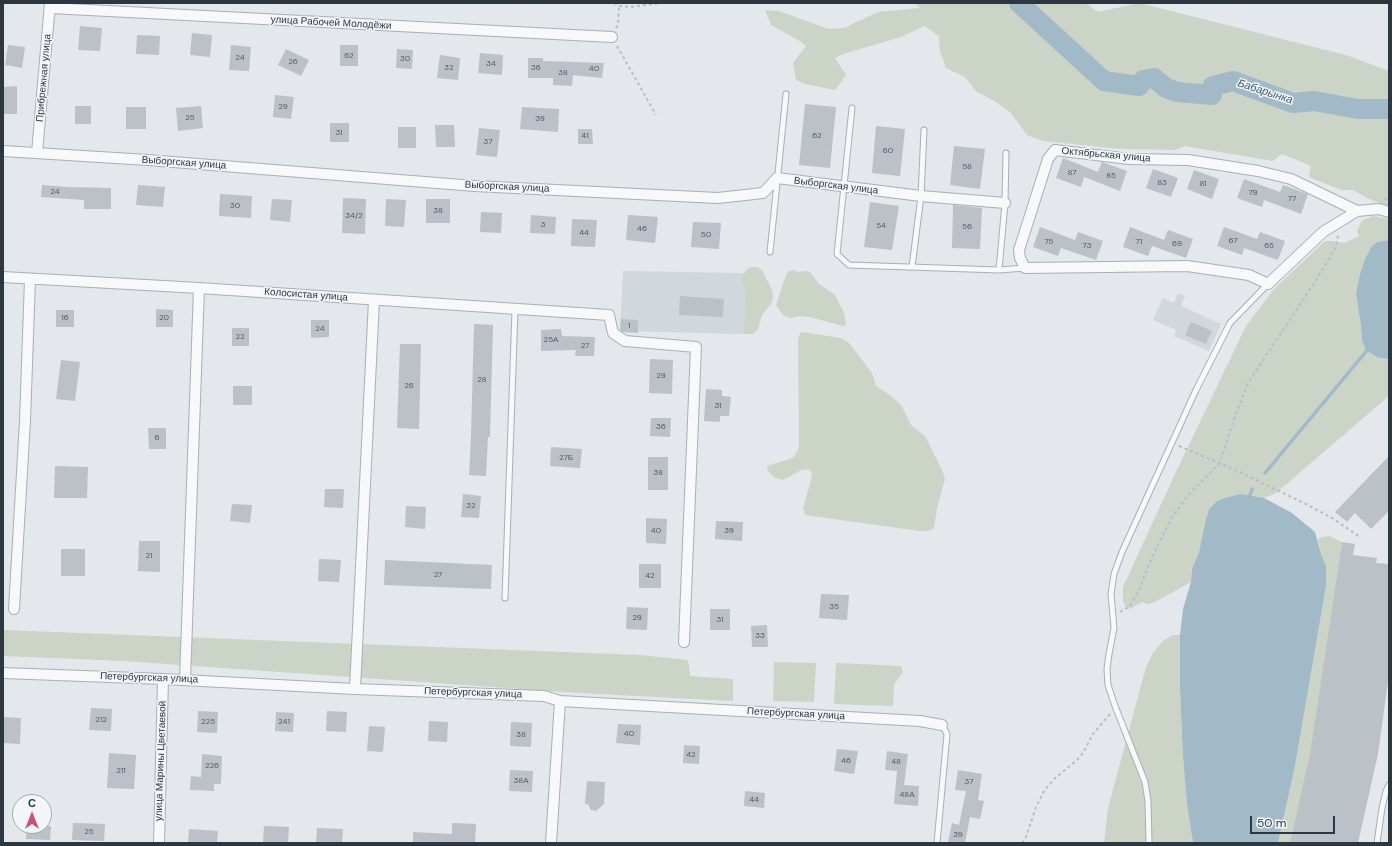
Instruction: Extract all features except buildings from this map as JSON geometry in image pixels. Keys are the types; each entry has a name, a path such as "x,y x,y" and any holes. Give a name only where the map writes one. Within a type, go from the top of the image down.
{"street":[{"name":"улица Рабочей Молодёжи","path":"50,6 612,37"},
{"name":"Прибрежная улица","path":"37,153 50,6"},
{"name":"Выборгская улица","path":"3,150 474,186 718,198 763,193 778,178 921,196 1005,203"},
{"name":"Октябрьская улица","path":"1025,268 1020,258 1019,250 1048,159 1055,150 1129,159 1188,160 1258,171 1290,179 1357,211"},
{"path":"1025,268 1187,266 1249,275 1268,284 1323,232 1357,211 1379,209 1389,212"},
{"name":"Колосистая улица","path":"3,277 199,288 609,315 613,333 625,341 696,346 684,642"},
{"path":"14,609 25,420 30,279"},
{"path":"185,680 199,288"},
{"path":"355,689 374,300"},
{"name":"Петербургская улица","path":"3,673 163,678 355,689 544,696 560,701 920,721 942,725"},
{"name":"улица Марины Цветаевой","path":"159,843 163,678"},
{"path":"552,843 560,701"}],"lane":[{"path":"770,252 786,94"},
{"path":"852,108 837,254 849,265 999,270 1025,268"},
{"path":"912,267 921,196 924,130"},
{"path":"999,270 1005,203 1006,153"},
{"path":"1149,843 1148,801 1144,782 1108,685 1108,654 1114,628 1114,614 1111,594 1114,574 1122,552 1196,390 1230,323 1268,284"},
{"path":"505,598 515,310"},
{"path":"937,843 948,734 942,725"},
{"path":"1377,843 1382,808 1386,790 1389,785"}],"path":[{"path":"614,3 619,6 631,7 661,3"},
{"path":"619,6 618,25 612,37 656,115"},
{"path":"1114,614 1130,606 1139,590 1152,557 1171,519 1189,494 1220,463 1234,419 1248,383 1336,247 1339,222"},
{"path":"1172,444 1220,463 1306,504 1332,518 1360,538"},
{"path":"1022,843 1026,837 1036,807 1044,791 1054,779 1077,760 1083,753 1093,734 1110,715 1115,706"}],"shaded area":[{"path":"623,271 742,273 742,284 745,289 744,334 620,331"},
{"path":"1178,293 1185,296 1181,306 1221,324 1209,351 1174,336 1176,330 1153,320 1163,298 1174,303"}],"green space":[{"path":"915,3 1086,3 1098,12 1139,3 1346,55 1389,71 1389,207 1367,198 1353,190 1341,190 1309,177 1311,166 1282,154 1273,161 1185,146 1176,150 1121,149 1043,141 1027,135 1010,112 976,91 965,77 946,68 940,51 939,36 924,26 901,37 843,54 835,58 846,75 835,90 805,84 796,80 793,63 806,46 771,25 765,10 779,11 828,29 844,28 878,12 920,8"},
{"path":"1373,216 1389,219 1389,240 1377,242 1365,259 1356,293 1362,340 1389,359 1389,396 1276,493 1264,498 1241,494 1217,501 1209,509 1199,552 1192,569 1191,582 1155,602 1148,604 1142,602 1130,609 1126,607 1123,601 1123,587 1246,326 1274,289 1325,241 1345,243 1359,236 1357,230 1362,221"},
{"path":"751,267 757,267 762,270 772,290 773,296 772,302 762,315 758,329 753,334 744,334 745,289 742,284 742,273 744,274 746,270"},
{"path":"794,270 798,272 807,271 811,273 819,284 835,295 844,313 846,325 843,326 810,317 799,316 790,318 783,315 776,305 786,275 789,271"},
{"path":"801,332 836,337 849,343 872,373 876,386 890,395 901,405 911,425 925,436 945,479 937,508 934,528 928,531 920,531 805,515 803,508 812,473 809,469 801,470 783,480 775,478 768,471 767,466 793,458 799,446 798,339"},
{"path":"1329,536 1342,542 1310,756 1290,843 1278,843 1295,766 1326,586 1326,566 1322,557 1318,539"},
{"path":"3,630 640,655 687,660 689,664 690,676 733,679 733,701 578,693 123,661 3,656"},
{"path":"1173,635 1180,635 1180,688 1183,757 1187,804 1193,843 1104,843 1108,808 1146,667 1153,653 1163,641"},
{"path":"774,662 816,663 814,702 773,701"},
{"path":"836,663 901,666 903,672 894,684 893,706 834,704"}],"water":[{"path":"1389,240 1389,359 1387,359 1377,357 1366,350 1362,340 1356,293 1365,259 1372,246 1377,242"},
{"path":"1241,494 1264,498 1292,513 1315,532 1326,566 1326,586 1295,766 1278,843 1193,843 1187,804 1183,757 1180,688 1180,635 1183,609 1191,582 1192,569 1199,552 1209,509 1217,501"}],"waterway":[{"name":"Бабарынка","path":"1019,3 1104,81 1139,86 1143,80 1154,78 1166,88 1177,92 1212,95 1213,86 1233,81 1293,103 1314,101 1358,109 1389,109"},
{"path":"1265,473 1369,348"},
{"path":"1249,498 1252,489"}]}
